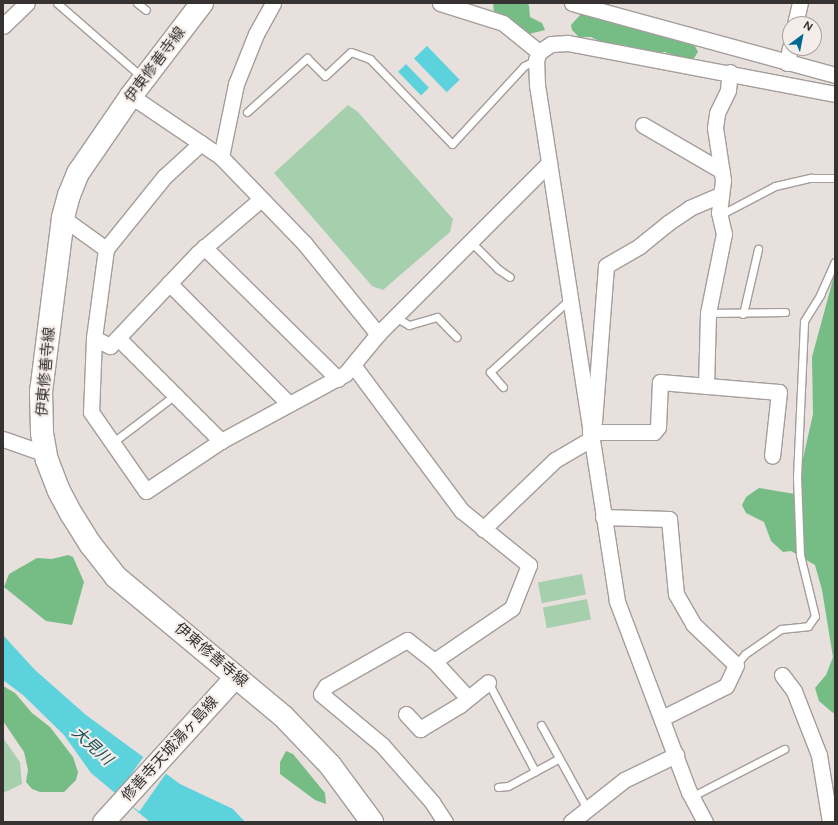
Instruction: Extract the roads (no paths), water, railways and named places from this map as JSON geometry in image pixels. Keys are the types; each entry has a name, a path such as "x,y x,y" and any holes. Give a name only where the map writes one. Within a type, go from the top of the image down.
{"main road":[{"name":"伊東修善寺線","path":"202,3 138,87 78,173 68,195 63,218 41,391 42,433 46,454 58,491 91,545 116,577 283,716 330,765 372,822"},
{"name":"修善寺天城湯ヶ島線","path":"108,817 236,676"}],"street":[{"path":"3,26 27,3"},
{"path":"221,157 236,84 256,34 273,3"},
{"path":"440,3 504,24 537,56 549,163 617,601 691,796 705,822"},
{"path":"572,3 835,75"},
{"path":"797,16 800,3"},
{"path":"537,56 551,44 568,43 730,72 835,94"},
{"path":"787,63 788,56"},
{"path":"706,386 705,309 724,246 720,219 722,171 715,128 717,113 728,90 730,72"},
{"path":"138,87 201,143 221,157 305,244 378,334"},
{"path":"643,125 722,171"},
{"path":"201,143 164,177 106,248 94,338 91,412 146,491 221,441 288,403 338,379 353,365 394,317 549,163"},
{"path":"591,435 594,421 606,266 640,246 690,208 720,195"},
{"path":"94,338 110,346 204,247 261,199"},
{"path":"63,218 106,248"},
{"path":"204,247 338,379"},
{"path":"170,283 288,403"},
{"path":"118,338 221,441"},
{"path":"353,365 462,511 529,565 512,608 434,661"},
{"path":"483,529 555,460 591,435 654,432 658,427 660,382 779,392 772,456"},
{"path":"3,439 46,454"},
{"path":"604,517 669,519 676,594 693,624 736,665 726,686 662,718"},
{"path":"445,822 432,802 382,745 321,694 326,686 407,640 434,661 467,697"},
{"path":"782,675 794,691 819,755 830,822"},
{"path":"406,714 420,730 460,705 467,697 488,682"},
{"path":"571,822 586,807 624,780 676,755"}],"lane":[{"path":"57,3 138,87"},
{"path":"137,3 146,10"},
{"path":"247,112 307,58 325,76 351,52 370,59 452,144 524,66 537,56"},
{"path":"720,219 775,186 811,178 835,178"},
{"path":"470,241 498,269 510,277"},
{"path":"743,314 758,249"},
{"path":"736,665 745,654 781,629 808,626 815,616 800,555 797,477 804,321 820,295 835,262"},
{"path":"503,387 490,372 570,298"},
{"path":"705,309 743,314 785,312"},
{"path":"394,317 409,325 437,317 456,337"},
{"path":"112,443 175,395"},
{"path":"488,682 535,771"},
{"path":"542,725 558,759 586,807"},
{"path":"691,796 784,749"},
{"path":"498,787 508,786 558,759"}],"water":[{"path":"427,46 460,80 447,92 414,59"},
{"path":"406,64 429,88 421,95 398,72"},
{"name":"大見川","path":"3,635 35,670 86,715 180,784 233,809 245,822 150,822 91,773 64,735 23,695 3,680"}]}
